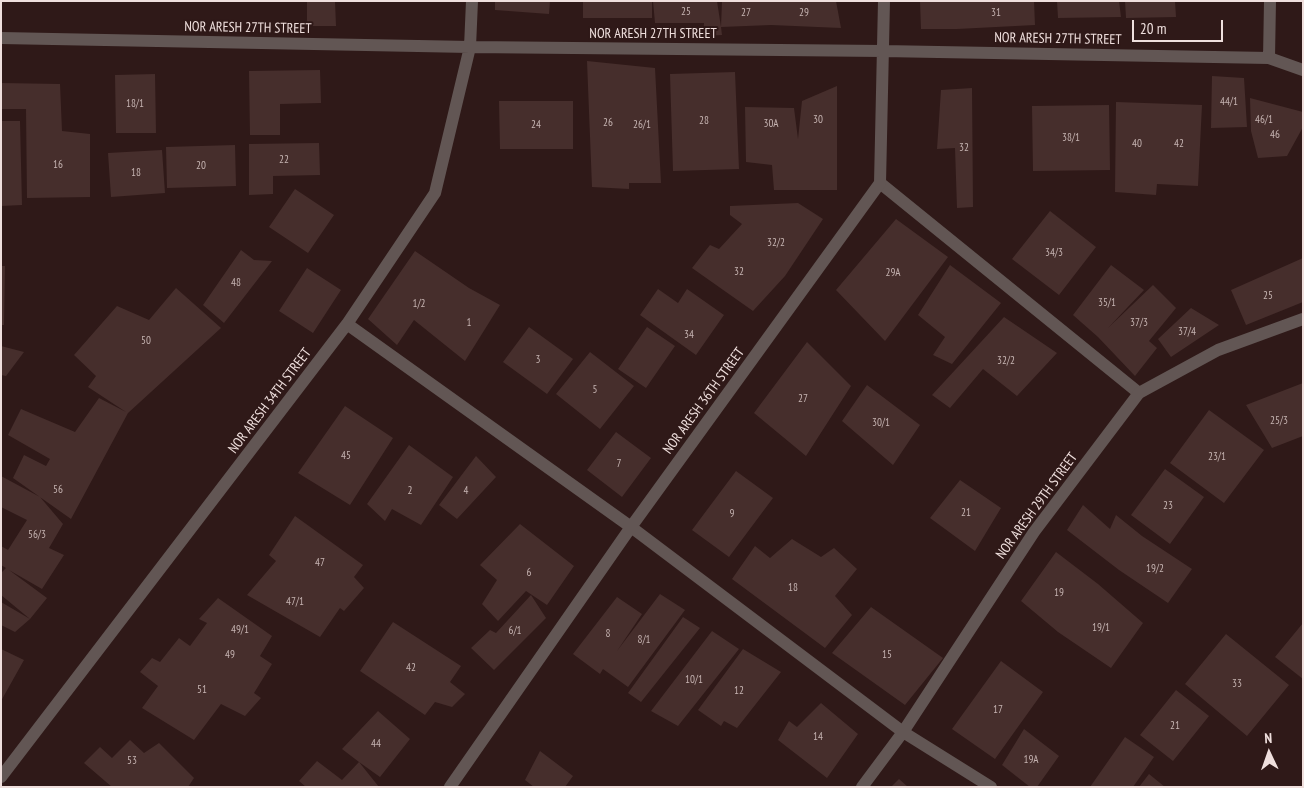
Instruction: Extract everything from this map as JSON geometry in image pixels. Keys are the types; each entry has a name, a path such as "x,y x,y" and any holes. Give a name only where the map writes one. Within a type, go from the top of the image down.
{"street":[{"name":"NOR ARESH 34TH STREET","path":"1,777 347,324 435,193 470,47 472,1"},
{"path":"884,1 880,183 1139,393"},
{"path":"1269,58 1270,1"},
{"name":"NOR ARESH 27TH STREET","path":"1,38 470,47 883,51 1269,58 1303,70"},
{"name":"NOR ARESH 36TH STREET","path":"450,787 631,527 880,183"},
{"name":"NOR ARESH 29TH STREET","path":"862,787 903,732 1034,532 1139,393 1218,350 1303,319"},
{"path":"347,324 631,527 903,732 991,787"}],"building":[{"path":"307,1 335,1 336,26 307,26"},
{"path":"495,1 550,1 549,14 495,10"},
{"path":"583,1 652,1 652,18 583,18"},
{"path":"653,1 717,1 722,35 703,36 704,23 655,23"},
{"path":"722,1 836,1 841,28 771,25 721,27"},
{"path":"920,1 1034,1 1035,25 921,29"},
{"path":"1057,1 1119,1 1121,17 1058,18"},
{"path":"1125,1 1175,1 1176,17 1126,18"},
{"path":"587,61 655,68 661,183 629,183 629,189 592,187"},
{"path":"320,70 321,103 280,104 280,135 250,135 249,71"},
{"path":"735,72 739,169 673,171 670,74"},
{"path":"155,74 156,133 116,133 115,75"},
{"path":"1212,76 1244,78 1247,127 1211,128"},
{"path":"1,83 60,84 62,131 90,134 90,197 27,198 26,109 1,109"},
{"path":"837,86 837,190 774,190 772,165 746,162 745,107 794,108 798,139 802,101"},
{"path":"972,88 973,207 957,208 955,148 937,149 941,90"},
{"path":"1250,98 1303,112 1303,127 1287,156 1258,158 1251,131"},
{"path":"499,101 573,101 573,149 500,149"},
{"path":"1116,102 1202,105 1198,186 1157,184 1156,195 1115,192"},
{"path":"1109,105 1110,170 1033,171 1032,106"},
{"path":"1,121 20,121 22,205 1,206"},
{"path":"319,143 320,175 273,176 273,194 249,195 249,144"},
{"path":"235,145 236,186 167,188 166,147"},
{"path":"162,150 165,193 111,197 108,153"},
{"path":"295,189 334,215 308,253 269,227"},
{"path":"798,203 823,219 785,276 753,311 692,268 710,245 719,249 742,224 730,215 730,206"},
{"path":"1050,211 1096,247 1059,295 1012,259"},
{"path":"896,219 948,257 885,341 836,290"},
{"path":"241,250 254,260 272,261 224,323 203,305"},
{"path":"415,251 469,288 500,305 465,361 414,320 397,345 368,319"},
{"path":"1303,258 1303,302 1246,325 1231,290"},
{"path":"950,265 1001,303 952,364 933,355 945,337 918,315"},
{"path":"1111,265 1144,290 1108,328 1153,285 1176,308 1149,341 1157,348 1135,376 1098,337 1073,315"},
{"path":"1,266 5,266 4,325 1,325"},
{"path":"307,268 341,290 313,333 279,311"},
{"path":"176,288 221,328 128,413 71,519 13,478 24,455 46,466 50,459 8,435 21,409 75,432 99,398 126,412 88,387 96,376 74,355 117,306 149,320"},
{"path":"658,289 678,303 687,289 724,315 696,355 640,315"},
{"path":"1191,308 1219,325 1171,357 1158,339"},
{"path":"1004,317 1057,353 1017,396 983,369 950,408 932,395"},
{"path":"529,327 573,359 547,394 503,362"},
{"path":"647,327 675,346 646,388 618,369"},
{"path":"807,342 851,386 806,456 754,413"},
{"path":"1,346 24,352 6,376 1,375"},
{"path":"590,352 634,386 600,429 556,394"},
{"path":"1303,383 1303,436 1272,448 1246,405"},
{"path":"867,385 920,425 893,465 842,421"},
{"path":"345,406 393,438 350,505 298,473"},
{"path":"1209,410 1264,450 1224,503 1170,463"},
{"path":"616,432 651,458 622,497 587,470"},
{"path":"409,445 453,477 421,525 392,509 385,521 367,504"},
{"path":"476,456 496,477 457,519 439,505"},
{"path":"1165,469 1204,497 1170,544 1131,515"},
{"path":"736,471 773,498 729,557 692,530"},
{"path":"1,476 40,497 63,524 49,548 64,555 42,589 9,570 47,598 30,619 1,595 1,573 6,568 1,565 1,546 8,550 27,520 1,507"},
{"path":"960,480 1001,508 975,551 930,518"},
{"path":"1083,505 1110,529 1116,515 1142,536 1192,569 1168,603 1119,570 1067,530"},
{"path":"295,516 363,565 354,577 364,588 344,611 340,608 320,637 247,595 276,561 269,555"},
{"path":"520,524 574,566 547,605 526,591 498,621 482,604 497,580 480,565"},
{"path":"792,539 821,557 834,548 857,569 835,596 852,615 825,648 732,579 755,546 770,558"},
{"path":"1056,552 1098,584 1143,623 1111,668 1058,632 1021,601"},
{"path":"660,594 685,610 628,687 603,669 600,674 573,654 617,597 642,614 617,651"},
{"path":"531,595 546,618 494,670 471,648 490,630 496,633"},
{"path":"218,598 272,636 260,656 272,664 254,693 261,698 245,716 221,704 194,740 142,708 158,686 140,672 152,658 160,662 179,638 190,646 207,623 199,619"},
{"path":"1,602 30,619 15,632 1,625"},
{"path":"871,607 943,658 905,705 832,653"},
{"path":"683,617 700,628 641,702 628,693"},
{"path":"393,622 461,666 450,682 465,694 452,707 435,702 425,715 360,671"},
{"path":"1303,623 1303,679 1275,657"},
{"path":"712,631 739,649 678,726 651,711"},
{"path":"1226,634 1289,685 1247,736 1185,684"},
{"path":"1,649 24,660 1,701"},
{"path":"743,649 781,672 737,728 724,721 721,726 698,710"},
{"path":"1001,661 1043,692 995,759 952,729"},
{"path":"1176,690 1209,716 1173,761 1140,735"},
{"path":"821,703 858,734 827,778 778,740 789,721 797,727"},
{"path":"378,711 410,739 380,777 342,749"},
{"path":"1024,729 1059,756 1037,787 1030,787 1002,765"},
{"path":"1125,737 1154,757 1133,787 1090,787"},
{"path":"130,740 144,753 159,743 194,778 188,787 112,787 84,763 100,747 112,758"},
{"path":"540,751 573,776 565,787 534,787 525,780"},
{"path":"317,761 342,780 359,762 379,787 306,787 299,781"},
{"path":"1149,774 1165,787 1139,787"},
{"path":"899,779 908,787 891,787"}]}
